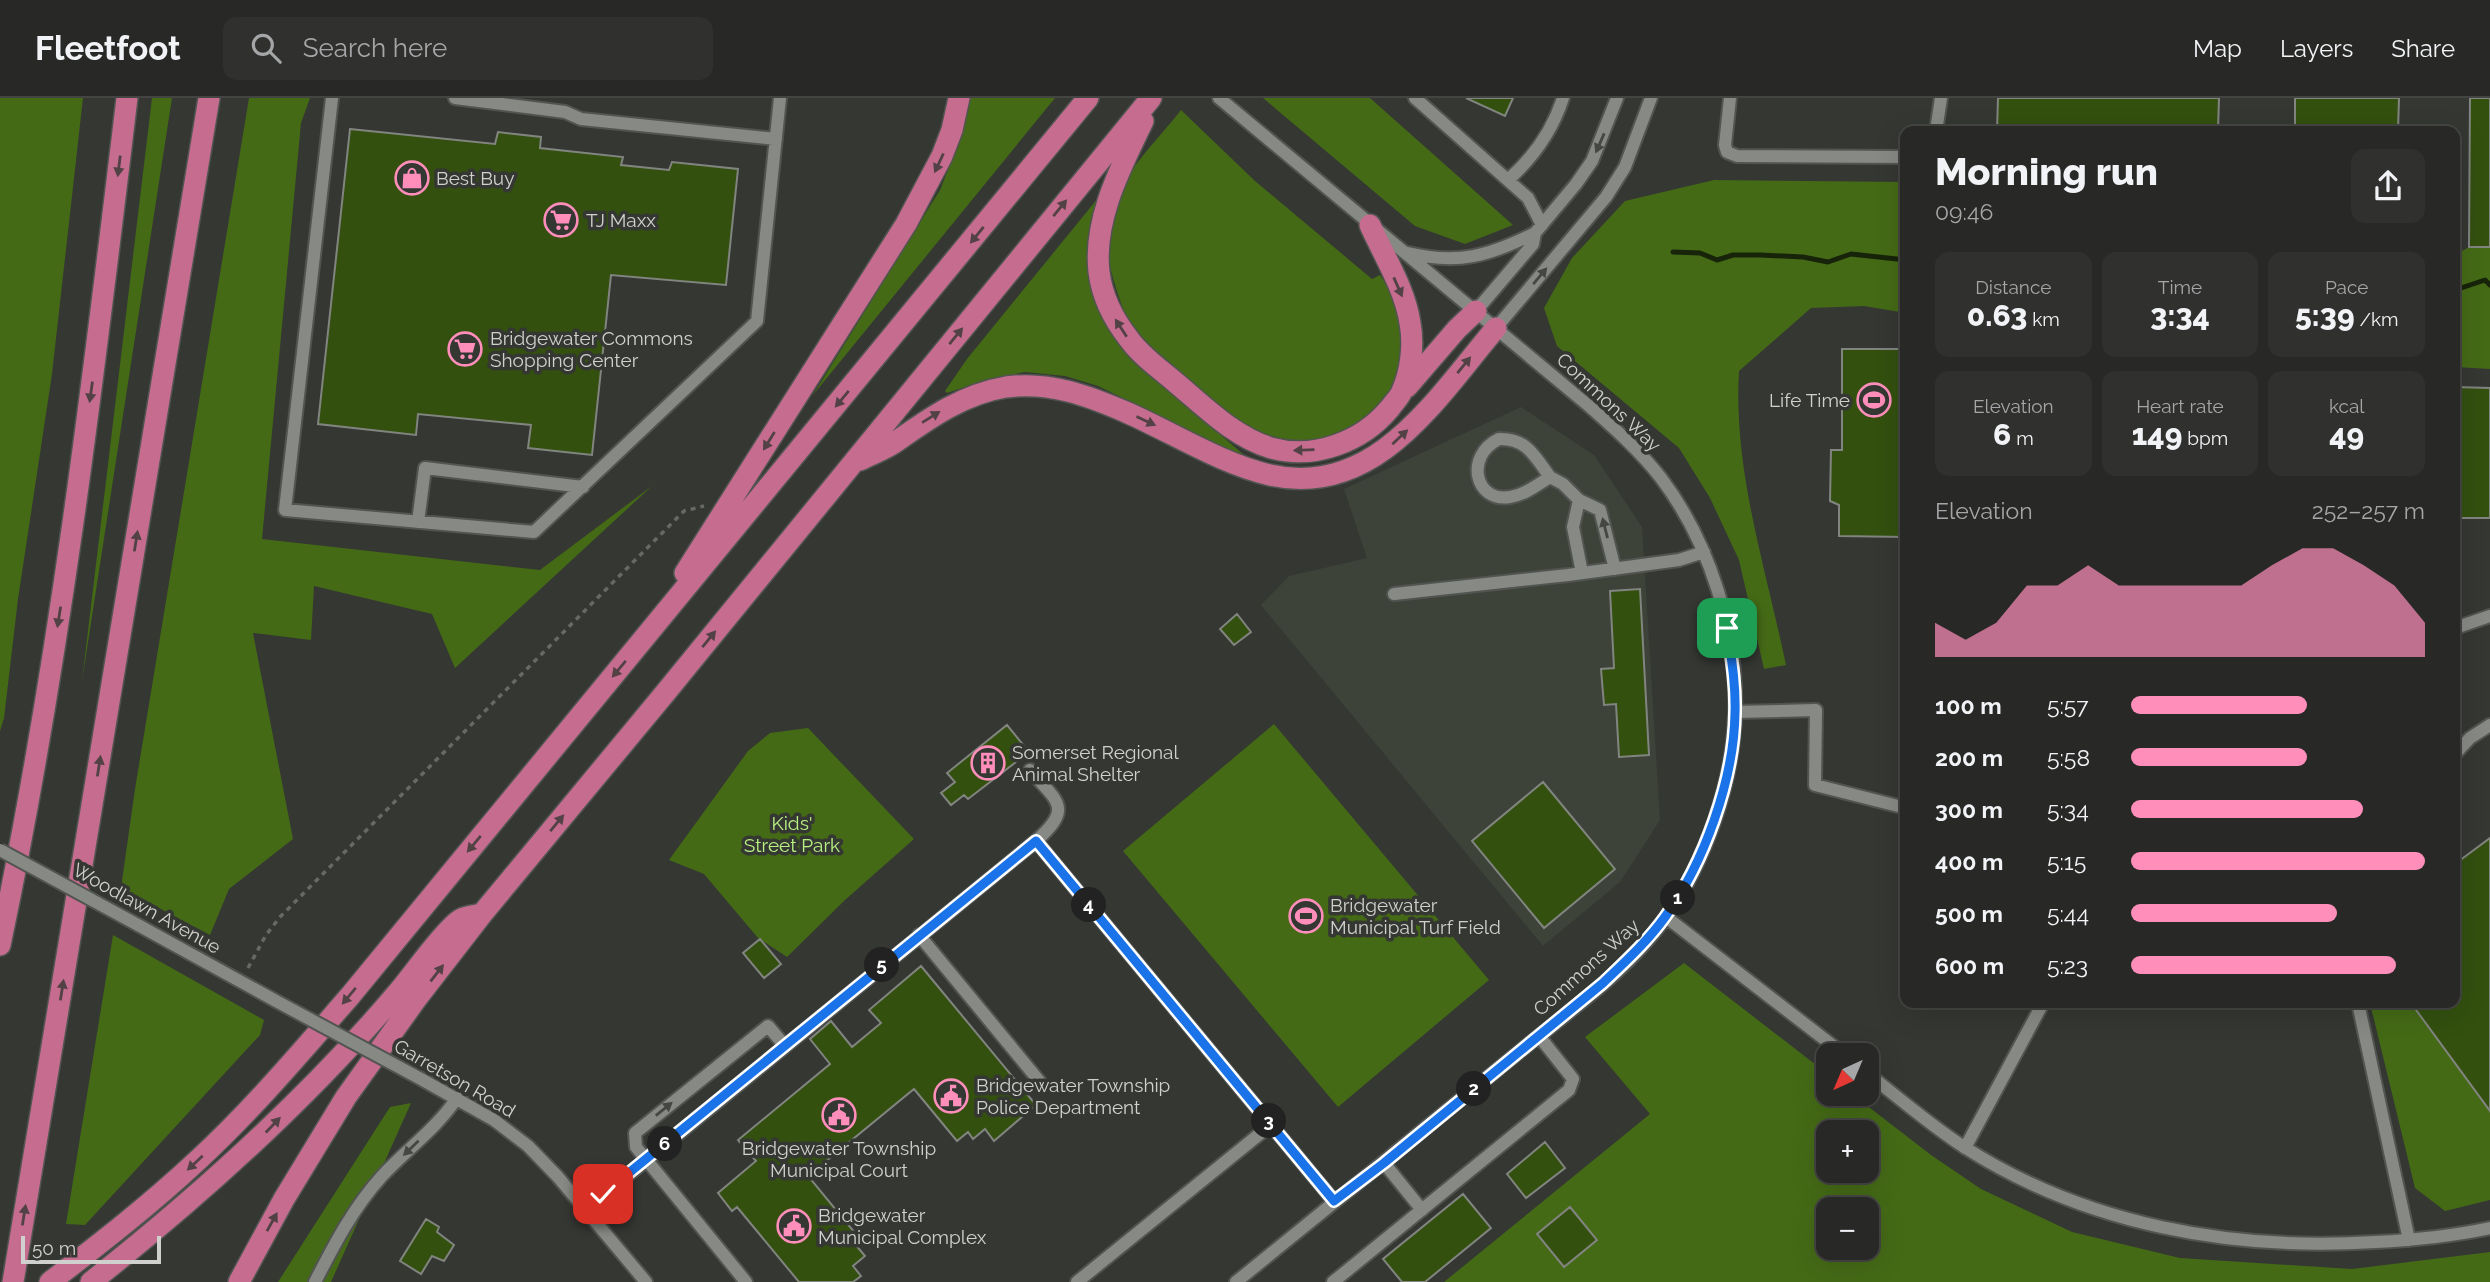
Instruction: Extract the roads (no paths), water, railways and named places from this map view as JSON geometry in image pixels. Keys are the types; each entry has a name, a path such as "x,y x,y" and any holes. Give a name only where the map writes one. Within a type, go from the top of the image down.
{"highway":[{"path":"0,945 64,585 99,335 127,98"},
{"path":"13,1282 209,98"},
{"path":"649,633 930,182 952,131 959,98"},
{"path":"50,1282 200,1159 277,1079 350,996 1088,98"},
{"path":"1152,98 1113,186 1101,231 1100,273 1106,298 1115,319 1130,341 1150,361 1237,432 1274,449 1296,451 1333,447 1351,439 1382,416 1457,328 1476,311"},
{"path":"239,1282 284,1199 346,1097 417,998 482,914 1152,98"},
{"path":"1370,225 1407,307 1411,325 1410,360 1402,392"},
{"path":"852,465 896,442 938,412 974,396 1006,387 1042,385 1073,391 1109,405 1253,469 1290,478 1327,476 1368,461 1401,437 1496,328"},
{"path":"91,1282 161,1227 258,1140 335,1062 459,919 482,914"}],"street":[{"path":"332,98 285,510 534,532 757,321 780,98"},
{"path":"454,98 544,104 581,119 776,139"},
{"name":"Commons Way","path":"1219,98 1589,405 1638,451 1674,496 1704,552 1727,628 1733,667 1735,712 1724,783 1712,826 1697,863 1666,917 1637,951 1539,1036 1236,1282"},
{"path":"1415,98 1528,198 1539,229"},
{"path":"1507,180 1538,150 1550,130 1563,98"},
{"path":"1476,311 1533,244 1539,229 1592,160 1617,98"},
{"path":"1496,328 1606,197 1625,167 1651,98"},
{"path":"1730,98 1725,145 1727,152 1737,156 1900,157"},
{"path":"1937,126 1941,98"},
{"path":"1402,251 1446,260 1465,259 1506,247 1539,229"},
{"path":"1550,477 1519,495 1507,498 1495,496 1484,488 1478,478 1477,466 1480,454 1488,445 1499,439 1511,439 1523,444 1550,477 1563,484 1579,500 1600,510 1615,569"},
{"path":"418,522 425,468 583,487"},
{"path":"1579,500 1573,527 1582,573"},
{"path":"1394,594 1615,569 1679,560 1704,552"},
{"path":"2460,626 2490,616"},
{"path":"1735,712 1815,710 1815,785 1900,806"},
{"path":"2460,749 2470,738 2490,725"},
{"path":"584,1210 1055,824 1059,805 1030,770"},
{"path":"1036,841 1334,1201"},
{"name":"Woodlawn Avenue","path":"0,850 276,1000"},
{"path":"1666,917 1829,1043"},
{"path":"919,935 1040,1082"},
{"name":"Garretson Road","path":"276,1000 494,1120 528,1146 558,1177 646,1282"},
{"path":"1965,1148 2040,1008"},
{"path":"2359,1008 2409,1240"},
{"path":"746,1282 636,1147 635,1133 768,1026 785,1046"},
{"path":"1333,1282 1573,1085 1573,1079 1539,1036"},
{"path":"1880,1083 1965,1148 2039,1187 2109,1214 2196,1235 2343,1244 2409,1240 2490,1228"},
{"path":"315,1282 356,1208 382,1176 446,1115 457,1098"},
{"path":"1077,1282 1272,1124"},
{"path":"1384,1163 1422,1210"}],"waterway":[{"path":"1673,252 1700,253 1717,260 1733,255 1760,255 1803,257 1828,262 1851,254 1900,259"},
{"path":"2460,288 2485,280 2490,285"}],"place":[{"name":"Best Buy","path":"412,178"},
{"name":"TJ Maxx","path":"561,220"},
{"name":"Bridgewater Commons Shopping Center","path":"465,349"},
{"name":"Life Time","path":"1874,400"},
{"name":"Somerset Regional Animal Shelter","path":"988,763"},
{"name":"Bridgewater Municipal Turf Field","path":"1306,916"},
{"name":"Bridgewater Township Police Department","path":"951,1096"},
{"name":"Bridgewater Township Municipal Court","path":"839,1115"},
{"name":"Bridgewater Municipal Complex","path":"794,1226"}],"park label":[{"name":"Kids' Street Park","path":"792,834"}]}
